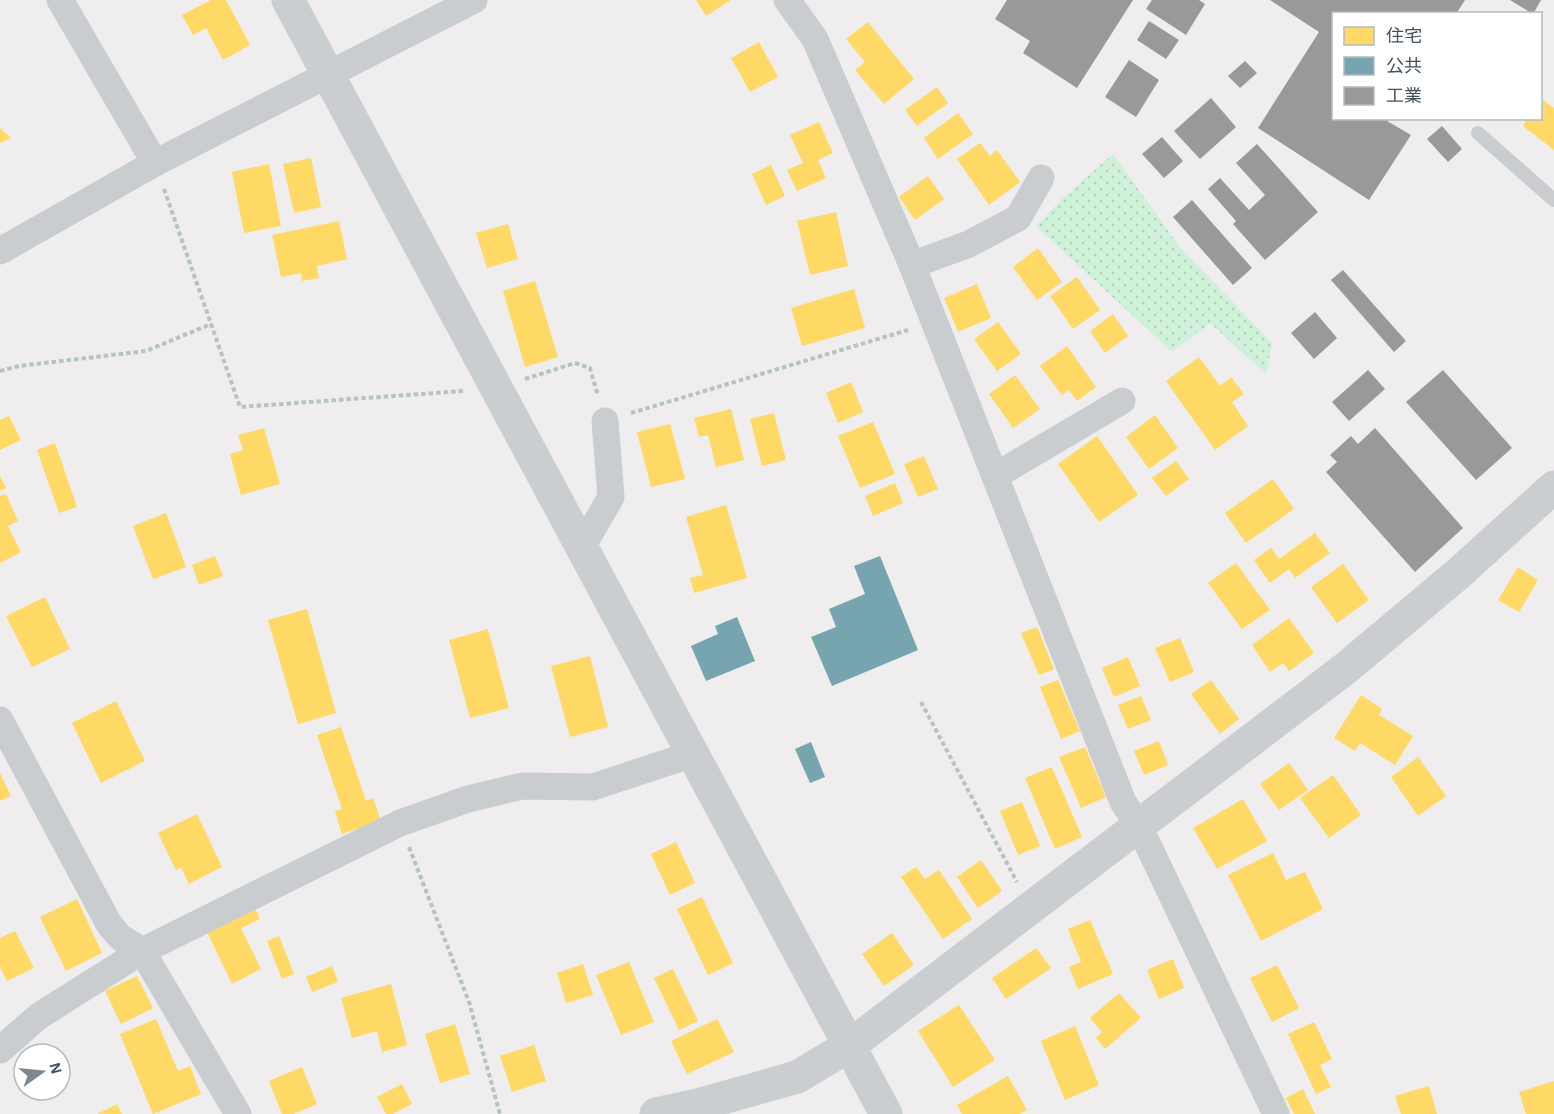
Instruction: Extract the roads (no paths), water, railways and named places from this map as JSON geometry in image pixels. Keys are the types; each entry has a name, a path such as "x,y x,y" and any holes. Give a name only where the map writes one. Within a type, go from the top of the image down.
{"street":[{"path":"60,0 155,163"},
{"path":"288,0 886,1114"},
{"path":"0,251 155,163 474,0"},
{"path":"787,0 815,39 912,265 1123,802 1139,826 1276,1114"},
{"path":"912,265 969,244 1018,218 1041,178"},
{"path":"995,476 1122,401"},
{"path":"582,547 612,497 605,421"},
{"path":"656,1114 698,1105 798,1077 849,1046 1346,668 1459,573 1553,489"},
{"path":"0,720 109,924 120,936 142,951 238,1114"},
{"path":"0,1050 39,1016 142,951 400,824 468,799 522,786 593,787 693,754"}],"lane":[{"path":"1478,133 1554,200"}]}
